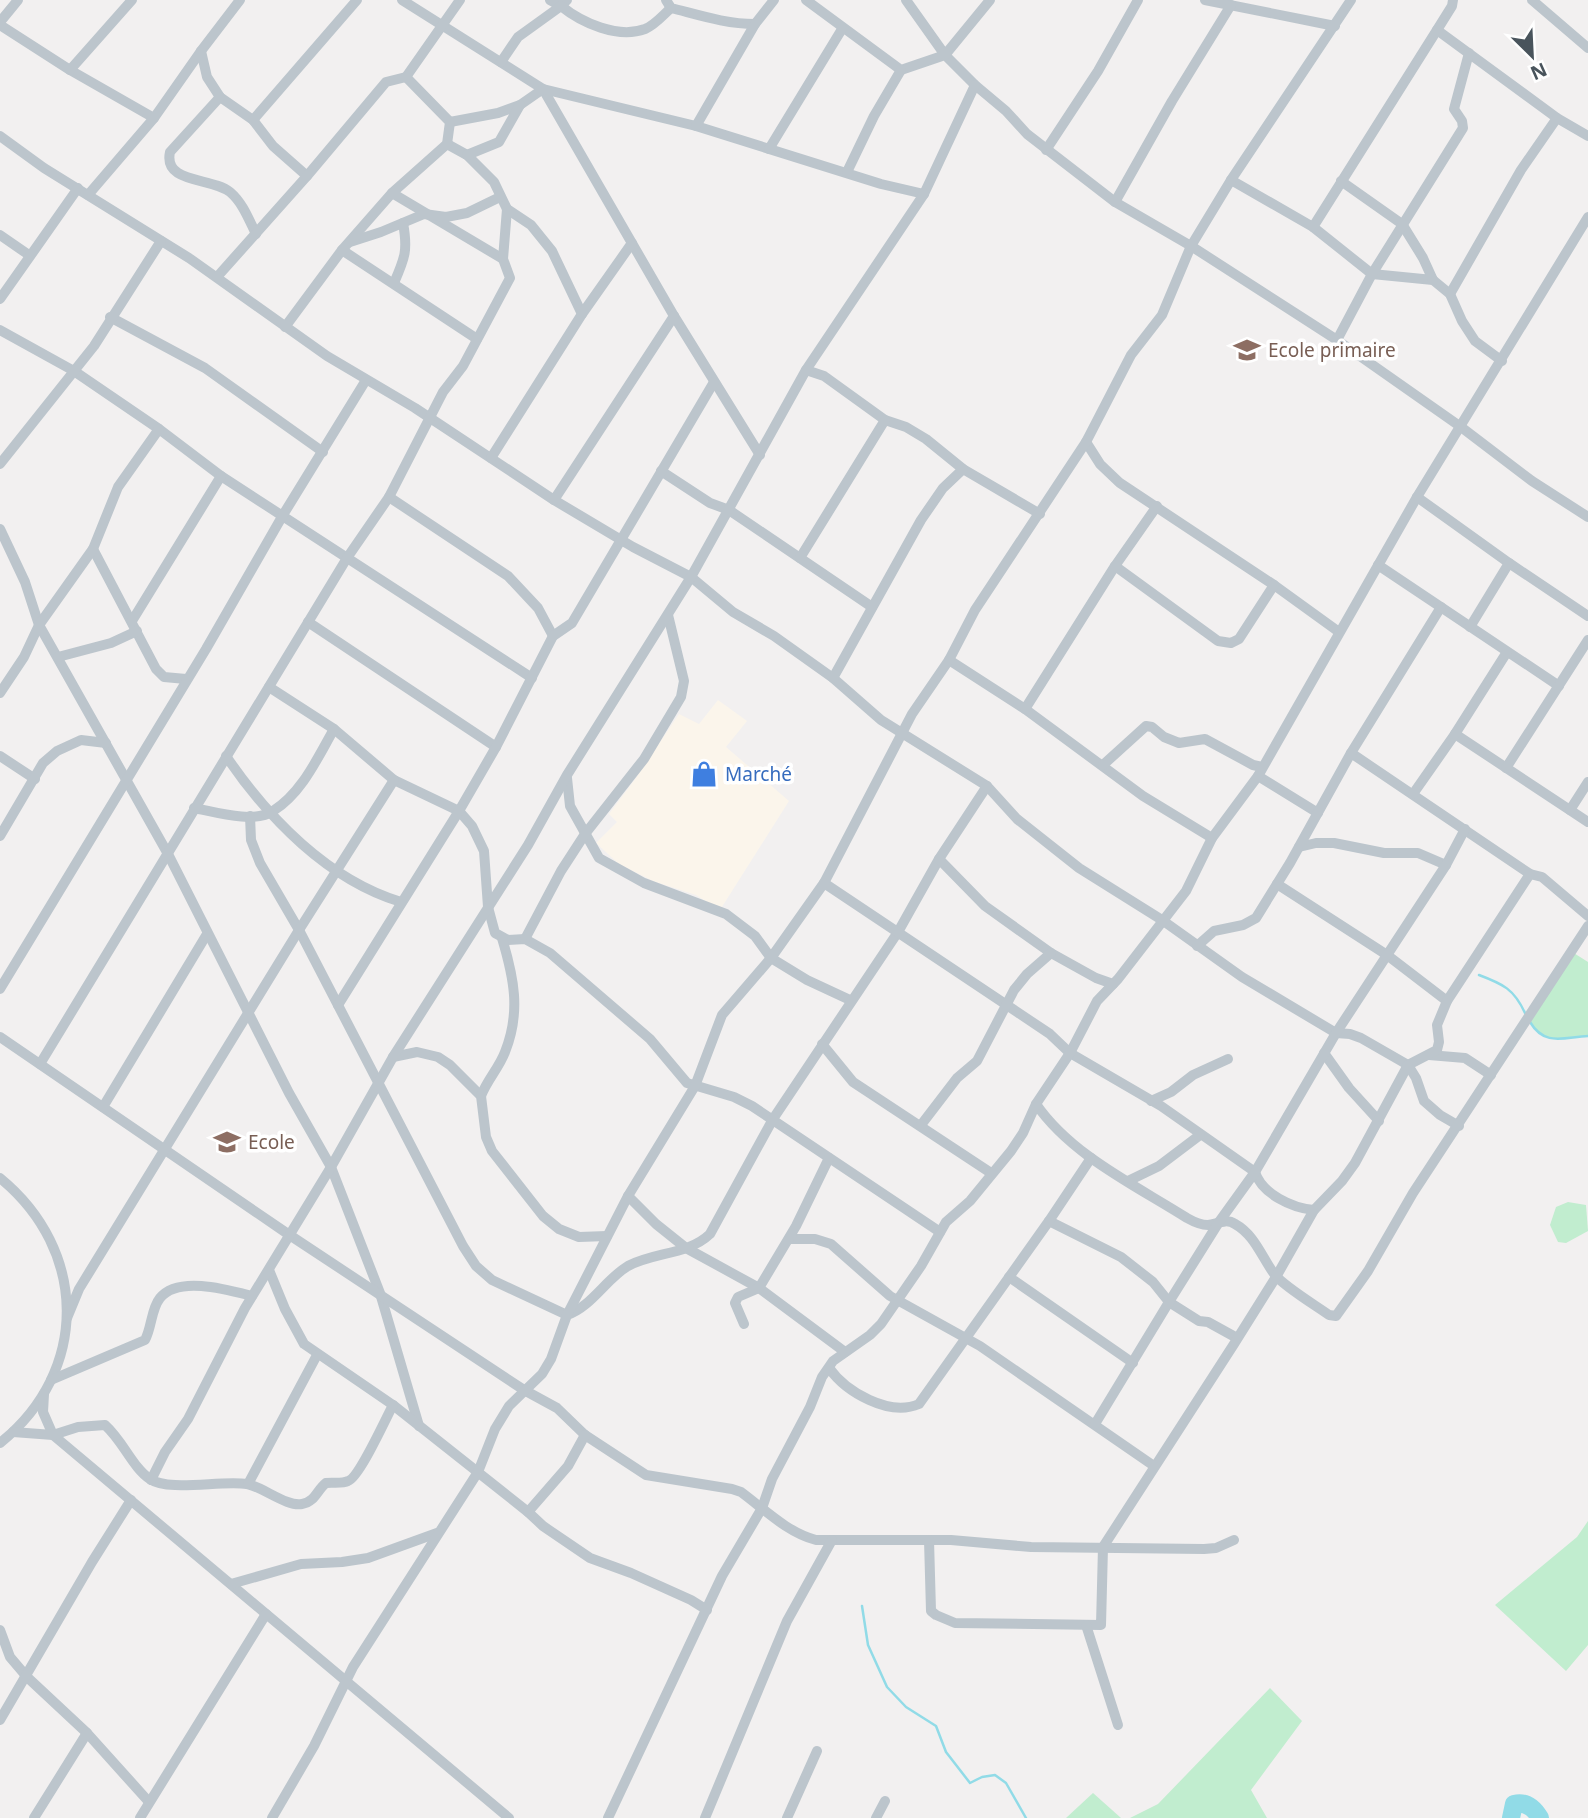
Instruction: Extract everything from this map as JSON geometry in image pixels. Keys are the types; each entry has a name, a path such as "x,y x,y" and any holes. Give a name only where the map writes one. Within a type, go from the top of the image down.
{"street":[{"path":"18,0 0,24 70,70 154,118"},
{"path":"70,70 132,0"},
{"path":"88,195 154,118 240,0"},
{"path":"253,120 357,0"},
{"path":"402,0 542,89 696,126 924,194"},
{"path":"217,277 386,82 406,77 460,0"},
{"path":"551,0 564,3 577,19 625,33 652,25 669,4 734,24 755,24"},
{"path":"696,126 755,24 774,0"},
{"path":"806,0 901,70"},
{"path":"906,0 946,55 1046,150 1115,202 1191,246 1337,340 1461,427 1532,481 1588,517"},
{"path":"847,172 874,116 901,70 946,55 990,0"},
{"path":"1046,150 1098,71 1138,0"},
{"path":"1205,0 1335,26"},
{"path":"272,1818 353,1667 478,1472 495,1429 509,1406 542,1374 551,1359 567,1315 628,1196 695,1086 722,1015 771,958 824,883 912,714 949,660 975,611 1086,442 1132,355 1162,315 1191,246 1231,180 1351,0"},
{"path":"1312,227 1452,6 1453,0"},
{"path":"1532,0 1588,48"},
{"path":"501,62 518,37 564,3"},
{"path":"1115,202 1172,101 1231,5"},
{"path":"769,149 842,29"},
{"path":"1437,30 1557,118 1588,136"},
{"path":"201,51 207,77 220,97 253,120 273,146 307,176"},
{"path":"1337,340 1372,274 1463,128 1454,109 1469,53"},
{"path":"406,77 450,122"},
{"path":"151,1480 165,1452 188,1419 252,1296 331,1167 393,1057 691,578 806,370 924,194 975,85"},
{"path":"450,122 498,113 520,105 542,89"},
{"path":"542,89 674,316 760,455"},
{"path":"220,97 170,152 168,161 170,168 183,176 222,187 230,192 240,203 256,234"},
{"path":"467,155 499,142 520,105"},
{"path":"1450,294 1521,170 1557,118"},
{"path":"285,327 345,246 392,193 447,144 450,122"},
{"path":"0,136 217,277 285,327 366,380 554,500 620,540 691,578 733,612 774,636 833,678 881,720 987,786 1017,819 1079,867 1162,920 1242,977 1336,1033 1361,1038 1408,1065 1424,1101 1440,1115 1458,1125"},
{"path":"447,144 467,155 494,182 507,209 531,225 552,251 582,314"},
{"path":"1231,180 1312,227 1372,274 1433,280"},
{"path":"1341,181 1402,224 1433,280 1450,294 1475,341 1502,360"},
{"path":"0,299 78,188"},
{"path":"392,193 503,259"},
{"path":"345,246 424,214 446,218 467,213 500,197"},
{"path":"40,1064 347,558 389,497 443,393 463,366 510,278 503,259 507,209"},
{"path":"394,283 406,258 404,223"},
{"path":"608,1818 722,1576 762,1508 772,1479 829,1368 845,1352 870,1335 898,1301 946,1222 970,1201 1012,1151 1036,1104 1070,1053 1097,1001 1186,891 1212,838 1260,771 1417,497 1586,223"},
{"path":"0,236 29,256"},
{"path":"0,464 94,346 110,317 161,241"},
{"path":"491,458 582,314 632,243"},
{"path":"345,246 477,339"},
{"path":"554,500 674,316"},
{"path":"110,317 205,368 323,452"},
{"path":"0,330 75,371 221,476 532,678"},
{"path":"806,370 824,376 885,420 906,427 926,439 963,469 1040,514"},
{"path":"0,989 366,380"},
{"path":"338,1005 459,811 496,747 553,636 572,623 714,382"},
{"path":"800,558 885,420"},
{"path":"0,693 4,678 24,657 39,625 93,549 118,487 159,429"},
{"path":"1086,442 1100,464 1120,483 1274,585 1339,632"},
{"path":"833,678 921,520 943,488 963,469"},
{"path":"661,471 710,503 729,510 872,607"},
{"path":"132,621 221,476"},
{"path":"389,497 508,576 538,608 553,636"},
{"path":"1417,497 1508,563 1588,616"},
{"path":"1026,709 1115,566 1157,506"},
{"path":"0,529 25,582 39,625 168,854 248,1014 331,1167 380,1293 419,1426"},
{"path":"93,549 150,659 162,676 186,679"},
{"path":"1471,627 1508,563"},
{"path":"1378,565 1559,686"},
{"path":"1115,566 1218,641 1231,643 1239,639 1274,585"},
{"path":"1197,946 1214,931 1243,925 1256,918 1299,847 1350,753 1441,607"},
{"path":"525,939 584,834 644,759 684,690 667,615"},
{"path":"308,622 496,747"},
{"path":"58,657 111,643 137,631"},
{"path":"1506,768 1588,640"},
{"path":"1413,794 1507,652"},
{"path":"949,660 1026,709 1143,796 1212,838"},
{"path":"269,687 334,729 394,779 459,811 472,826 484,852 488,907 495,933 502,938 525,939 550,953 662,1051 687,1083 734,1097 773,1119 940,1232"},
{"path":"1103,765 1118,755 1146,726 1152,727 1164,737 1179,743 1205,740 1254,765 1318,813"},
{"path":"194,808 229,816 250,817 272,813 306,778 334,729"},
{"path":"1455,734 1588,822"},
{"path":"0,836 43,763 57,751 82,740 106,743"},
{"path":"1350,753 1530,874 1542,877 1588,916"},
{"path":"0,756 35,779"},
{"path":"226,756 250,791 301,842 360,886 401,902"},
{"path":"567,775 566,790 570,806 599,858 623,873 726,914 739,922 766,948 771,958 807,980 850,1000"},
{"path":"67,1318 79,1289 394,779"},
{"path":"1570,810 1588,782"},
{"path":"567,1315 629,1266 702,1242 715,1227 773,1119 850,1000 898,932 939,859 987,786"},
{"path":"250,817 251,840 260,863 299,930 447,1218 476,1266 492,1280 567,1315"},
{"path":"1095,1424 1168,1302 1219,1222 1255,1172 1336,1033 1446,865 1465,829"},
{"path":"1299,847 1334,843 1384,853 1418,853 1446,865"},
{"path":"939,859 985,906 1051,953 1112,984"},
{"path":"929,1540 931,1611 936,1615 955,1623 1101,1625 1103,1547 1276,1277 1314,1210 1349,1172 1408,1065 1437,1050 1437,1025 1447,1001 1530,874"},
{"path":"824,883 1050,1034 1070,1053 1151,1101 1255,1172 1262,1186 1271,1193 1301,1209 1314,1210"},
{"path":"1277,884 1387,955 1447,1001"},
{"path":"1036,1104 1053,1128 1091,1158 1128,1181 1198,1223 1209,1225 1229,1221 1245,1231 1276,1277 1329,1315 1338,1315 1368,1271 1407,1203 1588,926"},
{"path":"103,1107 207,934"},
{"path":"481,1096 505,1054 515,1018 509,960 502,938"},
{"path":"921,1125 957,1078 977,1061 1006,1004 1027,974 1051,953"},
{"path":"0,1037 288,1234 524,1390 557,1408 586,1435 646,1475 732,1489 805,1537 816,1540 929,1540 1031,1547 1203,1549 1216,1548 1234,1540"},
{"path":"822,1044 853,1082 991,1173"},
{"path":"393,1057 417,1052 438,1057 467,1079 481,1096 486,1137 492,1151 543,1216 559,1228 579,1237 607,1236"},
{"path":"1324,1053 1349,1088 1378,1121"},
{"path":"1429,1055 1465,1058 1491,1075"},
{"path":"1151,1101 1171,1092 1193,1075 1228,1059"},
{"path":"1128,1181 1152,1171 1200,1135"},
{"path":"744,1324 735,1303 737,1297 759,1288 789,1239 829,1158"},
{"path":"829,1368 860,1394 883,1405 913,1407 919,1404 1091,1158"},
{"path":"0,1178 29,1206 51,1239 65,1285 67,1318 62,1350 44,1394 0,1444"},
{"path":"628,1196 656,1224 687,1248 759,1288 845,1352"},
{"path":"1049,1221 1131,1264 1153,1282 1168,1302 1199,1321 1209,1322 1237,1338"},
{"path":"789,1239 815,1239 831,1244 870,1280 898,1301 966,1339 1154,1466"},
{"path":"269,1270 285,1309 304,1344 317,1355 393,1405 543,1526 590,1558 631,1573 691,1600 706,1610"},
{"path":"1009,1277 1133,1363"},
{"path":"51,1380 145,1339 161,1297 174,1289 209,1287 252,1296"},
{"path":"248,1484 317,1355"},
{"path":"44,1394 43,1412 53,1435 509,1818"},
{"path":"13,1432 53,1435 78,1427 106,1424 118,1436 138,1469 151,1480 166,1485 248,1484 299,1505 310,1501 326,1483 347,1482 361,1466 393,1405"},
{"path":"528,1512 568,1466 586,1435"},
{"path":"0,1720 131,1500"},
{"path":"231,1584 301,1564 368,1558 438,1533"},
{"path":"705,1818 787,1621 832,1540"},
{"path":"140,1818 266,1614"},
{"path":"1086,1625 1118,1725"},
{"path":"0,1630 10,1657 87,1732 149,1802"},
{"path":"34,1818 87,1732"},
{"path":"787,1818 817,1751"},
{"path":"876,1818 885,1801"}],"shaded area":[{"path":"718,700 747,721 726,747 789,801 720,910 696,895 653,881 619,864 596,843 617,822 609,814 679,714 699,724"}],"green space":[{"path":"1569,950 1588,962 1588,1036 1560,1039 1539,1032 1527,1017"},
{"path":"1568,1202 1586,1205 1588,1231 1566,1243 1558,1242 1550,1225 1556,1207"},
{"path":"1588,1521 1588,1645 1566,1671 1495,1605 1577,1537"},
{"path":"1270,1688 1302,1721 1251,1790 1267,1818 1130,1818 1158,1804"},
{"path":"1093,1793 1121,1818 1066,1818"}],"waterway":[{"path":"1479,975 1507,988 1517,998 1525,1013"},
{"path":"1530,1022 1536,1030 1549,1038 1588,1036"},
{"path":"862,1606 868,1645 887,1687 906,1707 936,1726 946,1752 970,1783 995,1775 1006,1783 1026,1818"},
{"path":"1511,1818 1514,1804 1518,1803 1529,1806 1540,1818"}],"place":[{"name":"Ecole primaire","path":"1247,350"},
{"name":"Marché","path":"704,774"},
{"name":"Ecole","path":"227,1142"}]}
